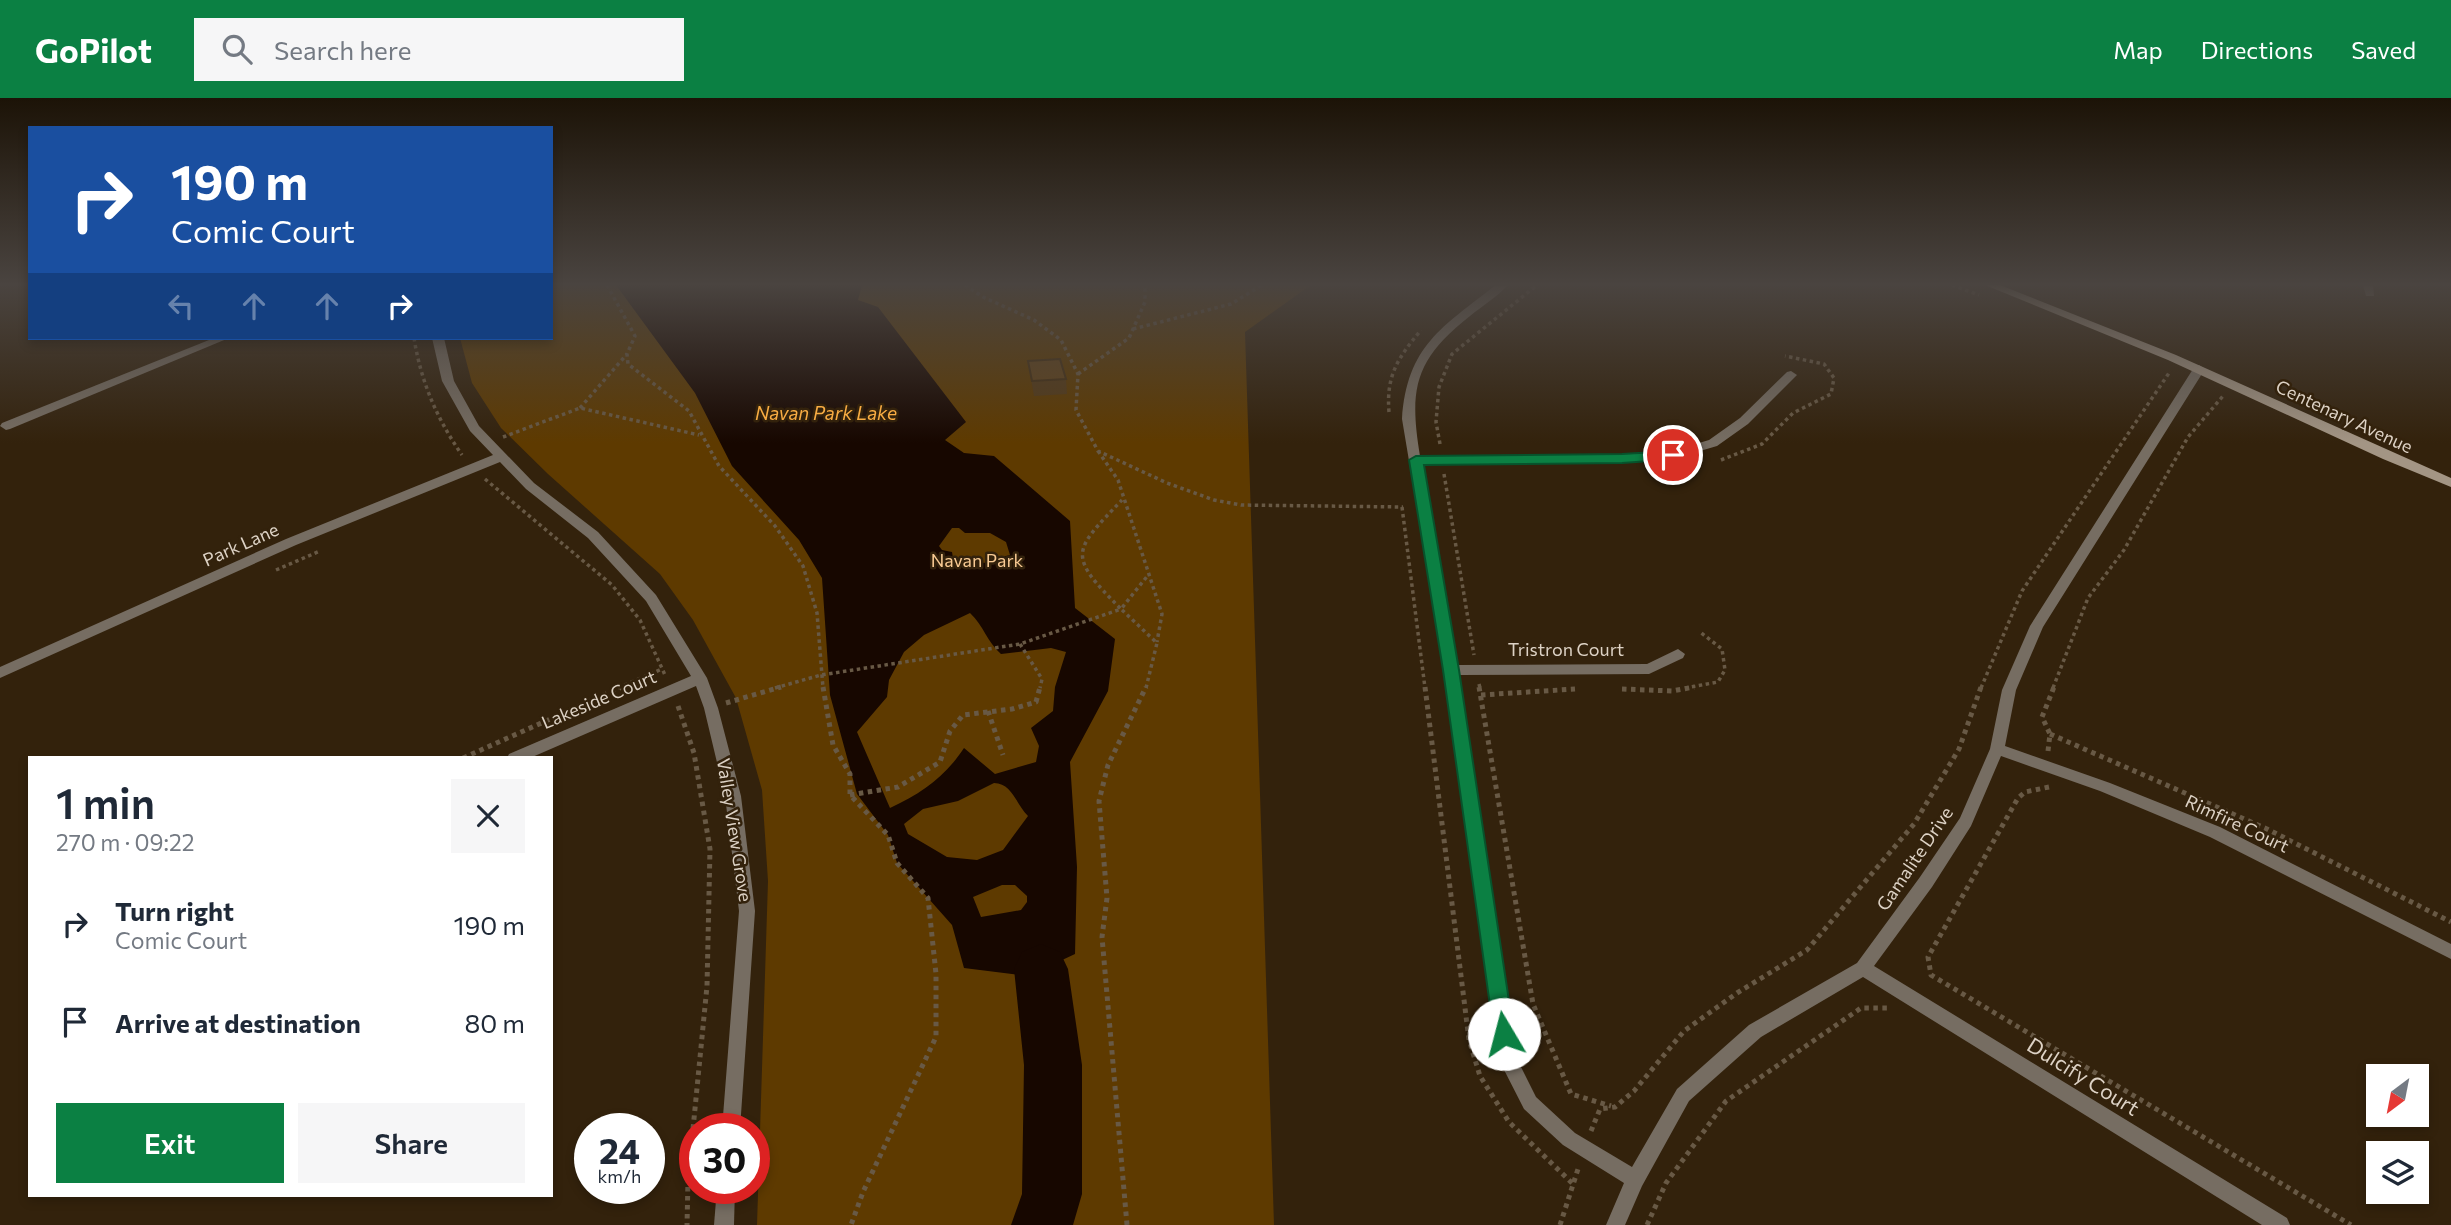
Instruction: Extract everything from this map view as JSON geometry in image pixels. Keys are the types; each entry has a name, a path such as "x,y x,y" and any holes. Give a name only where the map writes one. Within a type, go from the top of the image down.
{"street":[{"path":"1437,338 1423,354 1414,372 1407,394 1408,419 1451,670 1508,1060 1530,1103 1570,1139 1635,1179"},
{"name":"Centenary Avenue","path":"2126,338 2390,459 2451,483"},
{"path":"5,426 218,340"},
{"name":"Valley View Grove","path":"438,340 448,381 474,428 530,486 593,535 651,598 700,678 711,708 733,796 747,911 732,1113"},
{"name":"Gamalite Drive","path":"1615,1225 1635,1179 1684,1095 1755,1031 1863,968 1926,883 1966,821 1997,749 2009,690 2037,626 2199,369"},
{"path":"1416,460 1622,459 1673,455 1713,443 1744,421 1791,375"},
{"name":"Park Lane","path":"0,673 291,542 500,457"},
{"name":"Tristron Court","path":"1451,670 1649,669 1678,654"},
{"name":"Lakeside Court","path":"519,756 700,678"},
{"name":"Rimfire Court","path":"1997,749 2105,787 2216,832 2451,952"},
{"name":"Dulcify Court","path":"1863,968 2280,1225"},
{"path":"724,1225 725,1204"}],"path":[{"path":"486,443 580,408 627,354 634,338"},
{"path":"1058,338 1078,374 1076,410 1098,451 1118,480 1122,500 1162,614 1145,691 1108,765 1099,801 1107,898 1102,937 1127,1225"},
{"path":"1078,374 1129,338"},
{"path":"1472,338 1452,354 1439,387 1436,422 1533,1004 1571,1094 1615,1107"},
{"path":"414,340 429,403 448,436 474,468 498,492 574,551 629,604 654,646 694,753 710,849 707,986 688,1180 687,1225"},
{"path":"627,354 628,364 689,411 719,466 775,526 803,566 817,613 821,675 833,745 850,774 850,795 888,835 897,863 928,898 936,999 936,1037 863,1192 851,1225"},
{"path":"1560,1225 1584,1148 1600,1110 1615,1107 1634,1091 1684,1031 1737,993 1807,950 1914,824 1959,749 1984,679 2022,591 2169,372"},
{"path":"2038,790 2046,766 2050,734 2042,717 2088,598 2124,550 2188,438 2224,396"},
{"path":"580,408 700,435"},
{"path":"1098,451 1167,484 1214,500 1241,505 1422,507"},
{"path":"1122,500 1084,540 1083,562 1095,581 1157,643"},
{"path":"682,718 821,675 1020,644 1122,609 1149,574"},
{"path":"850,795 898,787 940,762 950,731 963,715 1012,709 1036,702 1042,679 1020,644"},
{"path":"467,756 662,669"},
{"path":"988,711 1003,754"},
{"path":"2050,734 2267,829 2451,922"},
{"path":"2053,786 2025,792 2018,798 1928,957 1931,975 2351,1225"},
{"path":"1647,1225 1666,1183 1726,1101 1861,1008 1891,1009"}],"green space":[{"name":"Navan Park","path":"553,338 1245,338 1274,1225 757,1225 758,1204 770,1204 770,1113 761,1113 768,881 762,790 736,698 693,620 660,574 501,428 472,383 461,340 553,340"}],"water":[{"name":"Navan Park Lake","path":"654,338 901,338 966,422 945,440 964,453 994,456 1070,521 1075,608 1115,639 1108,691 1070,762 1077,867 1075,954 1028,976 964,968 952,925 897,863 888,835 857,794 830,695 822,578 799,540 732,466 695,393","holes":["952,528 959,528 965,533 990,533 1006,542 1010,555 1002,557 999,562 960,564 953,558 952,552 942,550 939,546","970,613 1001,654 1051,648 1066,652 1055,687 1053,711 1031,728 1039,746 1036,762 995,774 964,748 949,768 932,783 890,808 857,732 887,697 889,680 904,652 924,635","994,783 1010,790 1028,816 1003,850 977,860 947,857 908,834 904,824 923,809 958,801","1002,885 1015,885 1027,896 1027,902 1021,910 981,917 973,897"]}],"building":[{"path":"1060,359 1066,379 1032,381 1028,361"}],"waterway":[{"path":"1041,969 1053,1065 1052,1194 1042,1225"}],"route":[{"path":"1504,1034 1451,670 1416,460 1622,459 1673,455"}]}
